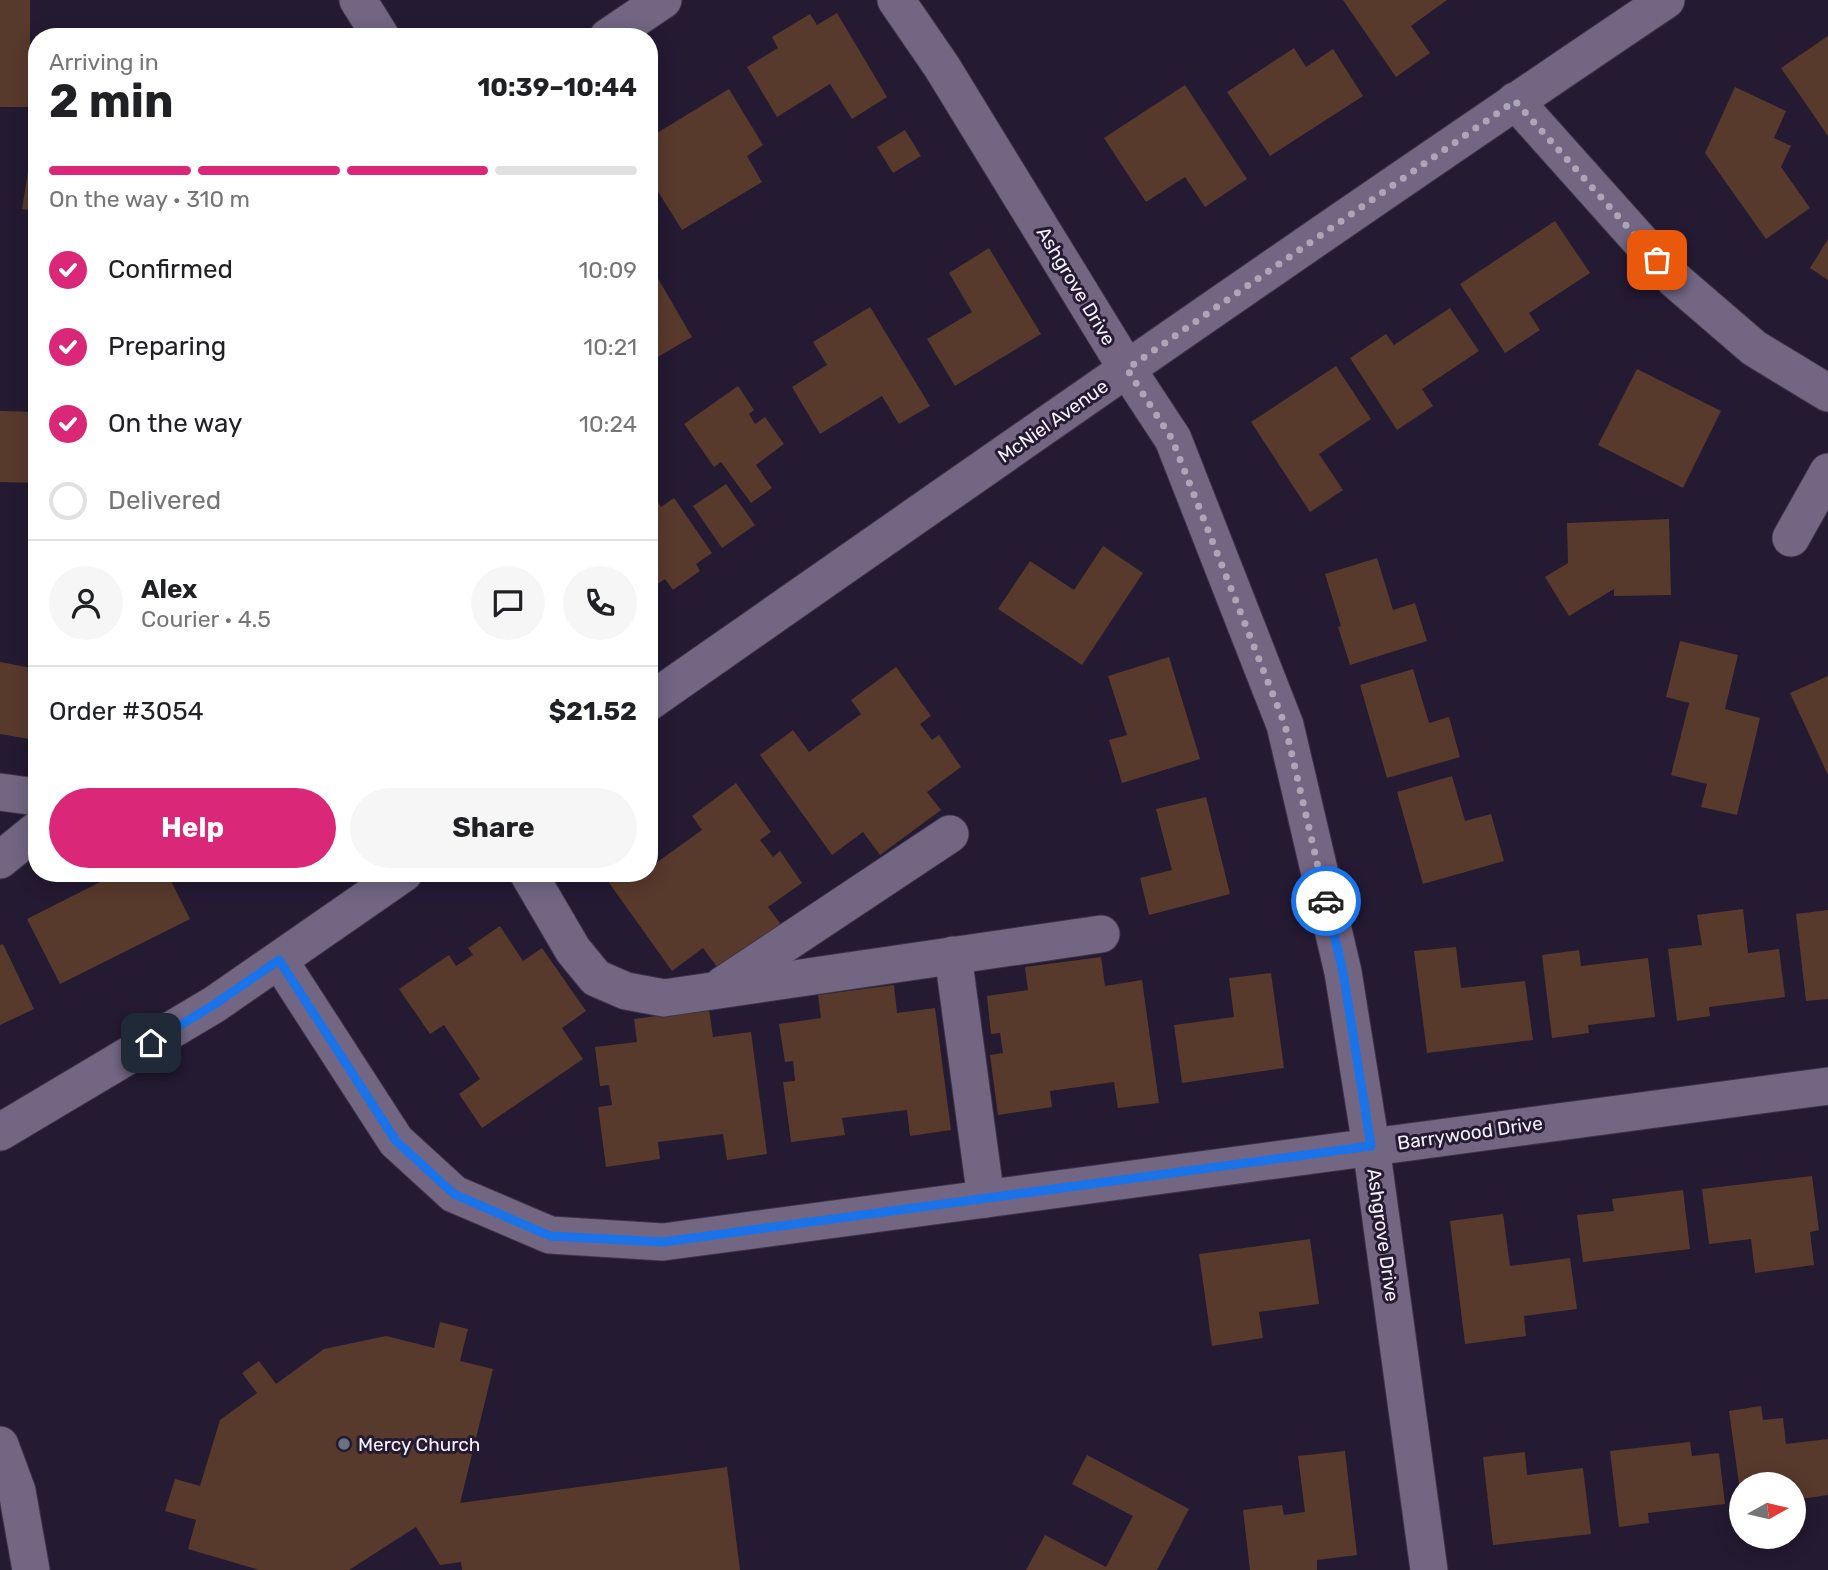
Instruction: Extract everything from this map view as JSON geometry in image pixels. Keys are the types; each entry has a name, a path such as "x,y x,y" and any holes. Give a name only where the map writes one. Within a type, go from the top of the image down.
{"street":[{"path":"358,0 376,28"},
{"path":"621,28 663,0"},
{"name":"Ashgrove Drive","path":"896,0 942,67 1172,439 1285,725 1343,972 1371,1146 1429,1570"},
{"name":"McNiel Avenue","path":"658,696 1515,101 1666,0"},
{"path":"1515,101 1675,280 1754,348 1828,393"},
{"path":"1791,538 1828,472"},
{"path":"0,792 28,796"},
{"path":"715,990 950,834"},
{"path":"0,860 28,837"},
{"path":"0,1132 215,1004 391,882"},
{"path":"533,882 573,950 596,978 626,991 664,998 1101,934"},
{"path":"953,955 986,1199"},
{"name":"Barrywood Drive","path":"279,960 396,1141 454,1194 550,1236 663,1242 1828,1086"},
{"path":"0,1445 8,1495 31,1570"}],"building":[{"path":"0,0 30,0 28,107 0,107"},
{"path":"1343,0 1447,0 1411,26 1430,53 1396,77"},
{"path":"837,13 887,97 852,119 830,84 777,117 747,67 778,48 772,37 810,14 817,25"},
{"path":"1828,36 1828,136 1781,68"},
{"path":"1294,48 1306,67 1333,49 1363,96 1270,156 1227,92"},
{"path":"1185,85 1247,179 1205,207 1185,177 1146,202 1104,138"},
{"path":"1735,87 1786,111 1774,138 1791,146 1781,167 1810,208 1766,239 1705,153"},
{"path":"729,89 763,145 747,156 762,182 682,230 658,191 658,132"},
{"path":"905,130 921,156 893,173 877,147"},
{"path":"28,172 28,210 22,209"},
{"path":"1555,221 1590,273 1529,313 1540,330 1505,353 1460,284"},
{"path":"1828,239 1828,280 1810,268"},
{"path":"989,248 1041,334 955,386 927,339 972,312 949,273"},
{"path":"658,278 692,337 658,357"},
{"path":"870,307 930,406 899,424 882,396 820,434 792,387 827,365 813,342"},
{"path":"1450,308 1479,351 1422,389 1433,406 1397,430 1350,358 1386,334 1394,345"},
{"path":"1336,366 1371,419 1319,454 1343,490 1310,512 1251,422"},
{"path":"1637,369 1721,411 1683,488 1598,445"},
{"path":"738,386 754,410 749,414 755,424 765,417 784,444 756,465 772,488 751,503 721,462 714,467 684,424"},
{"path":"0,411 28,412 28,483 0,482"},
{"path":"726,484 755,525 722,548 693,506"},
{"path":"674,498 712,553 696,564 700,571 673,590 665,579 658,584 658,502 661,507"},
{"path":"1669,519 1671,595 1614,596 1614,589 1569,616 1545,577 1568,563 1567,523"},
{"path":"1103,546 1143,573 1082,665 998,609 1030,561 1074,590"},
{"path":"1377,558 1393,610 1415,603 1427,641 1350,665 1325,574"},
{"path":"1680,641 1738,655 1725,709 1760,718 1737,815 1701,807 1707,784 1671,775 1689,703 1666,697"},
{"path":"1169,657 1200,759 1122,783 1109,740 1127,735 1108,676"},
{"path":"0,662 28,667 28,739 0,734"},
{"path":"896,667 931,716 920,724 932,740 939,735 961,767 927,792 941,810 880,855 863,832 832,855 760,755 793,730 809,752 861,714 851,700"},
{"path":"1413,669 1429,723 1449,717 1460,757 1387,778 1360,685"},
{"path":"1828,676 1828,775 1790,693"},
{"path":"1452,776 1465,821 1491,814 1504,861 1423,884 1397,792"},
{"path":"736,783 771,832 760,840 773,857 780,851 802,883 768,907 782,926 720,971 703,948 672,971 608,882 658,882 658,862 702,830 692,816"},
{"path":"1206,797 1230,894 1149,915 1140,878 1172,870 1156,809"},
{"path":"100,882 172,882 190,919 60,984 27,919"},
{"path":"1743,909 1748,953 1779,949 1785,997 1709,1007 1710,1016 1677,1021 1668,949 1702,945 1697,915"},
{"path":"1828,910 1828,999 1806,1001 1796,914"},
{"path":"500,926 523,961 542,948 586,1011 562,1028 583,1059 482,1128 459,1094 480,1079 444,1025 430,1034 399,989 449,955 456,966 473,955 468,948"},
{"path":"3,944 34,1009 0,1025 0,945"},
{"path":"1456,947 1461,988 1525,981 1533,1040 1427,1053 1414,951"},
{"path":"1579,950 1581,966 1648,958 1655,1017 1588,1025 1589,1033 1552,1038 1542,955"},
{"path":"1101,957 1105,986 1142,980 1159,1103 1118,1108 1114,1082 1050,1091 1052,1107 998,1115 990,1055 1003,1053 1000,1033 991,1034 987,996 1028,990 1025,967"},
{"path":"1271,973 1284,1068 1182,1083 1174,1025 1234,1017 1229,978"},
{"path":"894,985 897,1013 935,1008 951,1130 910,1136 907,1110 842,1118 845,1135 791,1142 783,1082 795,1081 793,1061 785,1062 779,1024 821,1018 818,995"},
{"path":"709,1009 713,1037 751,1032 767,1154 727,1160 723,1134 658,1142 660,1159 606,1167 598,1107 612,1105 609,1085 600,1086 595,1047 637,1042 634,1019"},
{"path":"1812,1176 1819,1230 1810,1232 1814,1265 1755,1273 1751,1239 1709,1244 1702,1189"},
{"path":"1683,1190 1690,1249 1583,1262 1577,1215 1614,1211 1612,1199"},
{"path":"1503,1214 1510,1266 1570,1258 1577,1309 1524,1316 1526,1336 1465,1344 1450,1221"},
{"path":"1310,1239 1319,1304 1259,1312 1263,1338 1212,1346 1199,1254"},
{"name":"Mercy Church","path":"440,1322 468,1329 460,1361 493,1369 460,1503 727,1467 740,1570 462,1570 461,1562 440,1565 416,1527 349,1570 259,1570 188,1549 196,1520 165,1511 175,1479 200,1486 220,1420 257,1393 242,1373 259,1361 276,1384 324,1349 386,1336 434,1348"},
{"path":"1761,1406 1763,1420 1783,1418 1786,1444 1828,1439 1828,1495 1806,1498 1806,1472 1737,1472 1729,1411"},
{"path":"1690,1442 1692,1456 1719,1453 1725,1504 1648,1513 1649,1523 1619,1527 1610,1451"},
{"path":"1345,1451 1357,1555 1317,1560 1317,1570 1250,1570 1243,1510 1282,1505 1284,1515 1305,1512 1298,1456"},
{"path":"1525,1452 1527,1475 1583,1468 1591,1534 1493,1545 1483,1457"},
{"path":"1087,1455 1189,1509 1157,1570 1026,1570 1045,1535 1106,1567 1133,1516 1072,1484"}],"way so far":[{"path":"1326,901 1285,725 1172,439 1127,369 1515,101 1657,260"}],"place":[{"name":"Mercy Church","path":"344,1444"}],"route":[{"path":"151,1043 279,960 396,1141 454,1194 550,1236 663,1242 1371,1146 1343,972 1326,901"}]}
